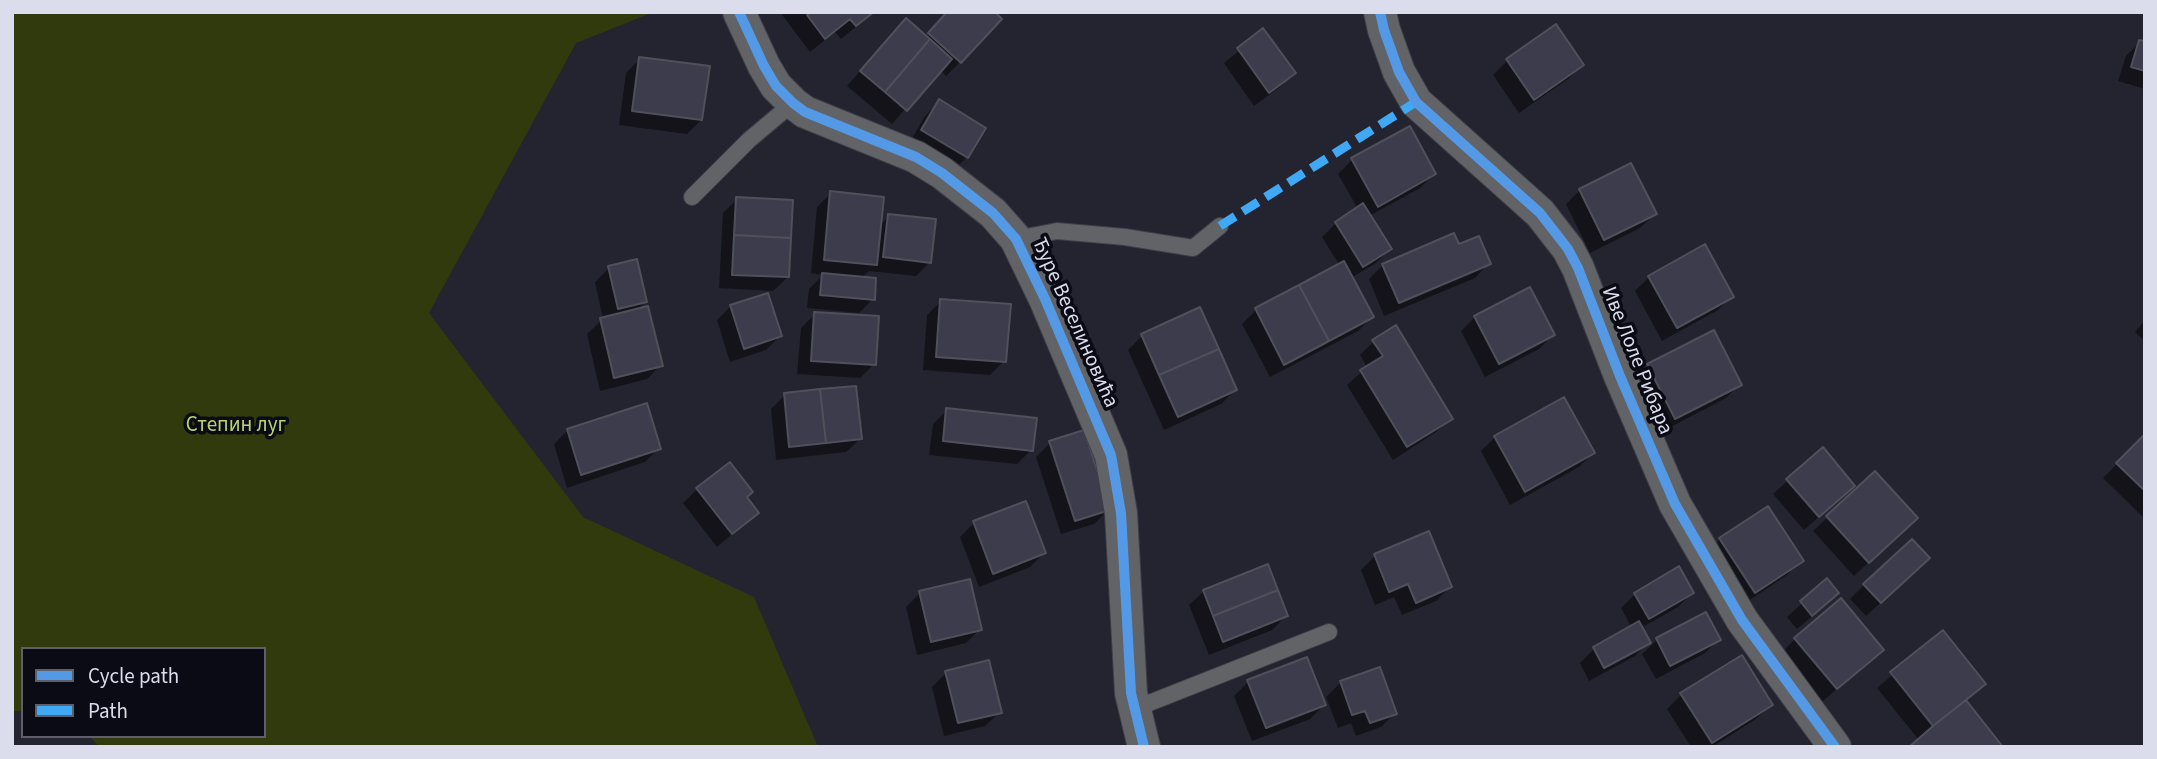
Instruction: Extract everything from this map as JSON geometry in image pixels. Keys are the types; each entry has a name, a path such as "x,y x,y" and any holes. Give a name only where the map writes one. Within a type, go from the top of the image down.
{"street":[{"name":"Ђуре Веселиновића","path":"738,12 776,86 793,103 805,112 916,157 942,173 993,214 1016,239 1045,299 1111,455 1121,513 1134,709 1144,747"},
{"name":"Иве Лоле Рибара","path":"1380,12 1399,72 1416,102 1540,213 1568,249 1675,504 1742,620 1835,747"}],"lane":[{"path":"692,197 749,140 793,103"},
{"path":"1016,239 1057,231 1125,237 1193,248 1220,226"},
{"path":"1134,709 1329,632"}],"green space":[{"name":"Степин луг","path":"12,12 654,12 576,43 429,313 583,517 754,597 818,747 100,747 91,738 266,738 266,647 21,647 21,711 12,711"}],"building":[{"path":"811,12 874,12 856,26 850,19 825,39 807,15"},
{"path":"947,12 995,12 1002,19 961,63 928,33"},
{"path":"906,18 930,39 885,92 860,71"},
{"path":"1556,24 1584,65 1534,100 1506,59"},
{"path":"1263,28 1296,73 1269,93 1237,48"},
{"path":"930,39 952,59 907,111 885,92"},
{"path":"2139,40 2145,41 2145,71 2131,67"},
{"path":"639,57 710,66 702,120 632,111"},
{"path":"939,99 986,128 968,158 921,130"},
{"path":"1410,126 1436,174 1378,207 1351,158"},
{"path":"1631,163 1657,214 1604,240 1579,189"},
{"path":"830,191 884,197 877,265 824,260"},
{"path":"736,197 793,200 791,238 734,235"},
{"path":"1363,203 1392,249 1363,267 1335,222"},
{"path":"888,214 936,219 931,263 883,257"},
{"path":"1454,233 1459,244 1479,236 1491,264 1399,303 1382,264"},
{"path":"734,235 791,238 789,277 732,275"},
{"path":"1705,244 1734,297 1677,328 1648,276"},
{"path":"637,259 647,302 618,309 608,266"},
{"path":"1344,261 1374,317 1329,341 1299,285"},
{"path":"822,273 876,278 875,300 820,295"},
{"path":"1299,285 1329,341 1284,365 1255,308"},
{"path":"1530,287 1555,335 1499,364 1474,316"},
{"path":"768,293 782,336 744,349 730,305"},
{"path":"940,299 1011,304 1006,362 936,357"},
{"path":"648,306 663,366 614,378 600,318"},
{"path":"1200,307 1219,349 1159,375 1141,334"},
{"path":"814,312 879,316 876,365 811,361"},
{"path":"1396,325 1453,419 1407,447 1360,370 1383,356 1372,340"},
{"path":"1714,330 1742,385 1675,419 1647,364"},
{"path":"1219,349 1237,390 1178,417 1159,375"},
{"path":"856,386 862,439 826,443 820,389"},
{"path":"820,389 826,443 789,447 784,393"},
{"path":"1564,397 1595,453 1525,492 1494,436"},
{"path":"647,403 661,449 581,475 567,429"},
{"path":"946,408 1037,418 1033,451 943,441"},
{"path":"1084,430 1110,510 1075,521 1049,441"},
{"path":"2145,434 2145,491 2116,463"},
{"path":"1823,447 1855,486 1819,517 1786,479"},
{"path":"730,462 753,492 747,497 759,513 732,534 696,488"},
{"path":"1875,471 1918,518 1869,563 1826,516"},
{"path":"1026,501 1046,553 993,574 973,521"},
{"path":"1768,506 1804,561 1755,593 1719,538"},
{"path":"1429,531 1452,587 1416,603 1408,584 1389,592 1374,554"},
{"path":"1912,539 1930,558 1881,603 1863,584"},
{"path":"1268,564 1278,590 1213,616 1203,590"},
{"path":"1679,566 1694,593 1649,619 1634,593"},
{"path":"1827,578 1839,593 1812,616 1800,601"},
{"path":"970,579 982,630 931,642 919,591"},
{"path":"1278,590 1288,616 1223,642 1213,616"},
{"path":"1841,598 1884,650 1837,689 1794,638"},
{"path":"1706,612 1721,640 1670,666 1656,638"},
{"path":"1639,621 1651,643 1604,668 1593,647"},
{"path":"1943,630 1986,684 1933,726 1890,672"},
{"path":"1742,655 1773,705 1712,743 1680,693"},
{"path":"1307,657 1326,705 1266,728 1247,680"},
{"path":"989,660 1002,713 958,723 945,671"},
{"path":"1380,667 1397,714 1370,723 1365,711 1352,715 1340,681"},
{"path":"1966,700 2003,747 1909,747 1933,726"}],"marked path":[{"path":"1220,226 1416,102"}],"cycle path":[{"path":"739,12 764,66 776,86 793,103 805,112 916,157 942,173 993,213 1016,239 1045,299 1111,455 1121,513 1131,693 1144,747"},
{"path":"1380,12 1399,72 1416,102 1540,213 1568,249 1675,504 1742,620 1835,747"}]}
